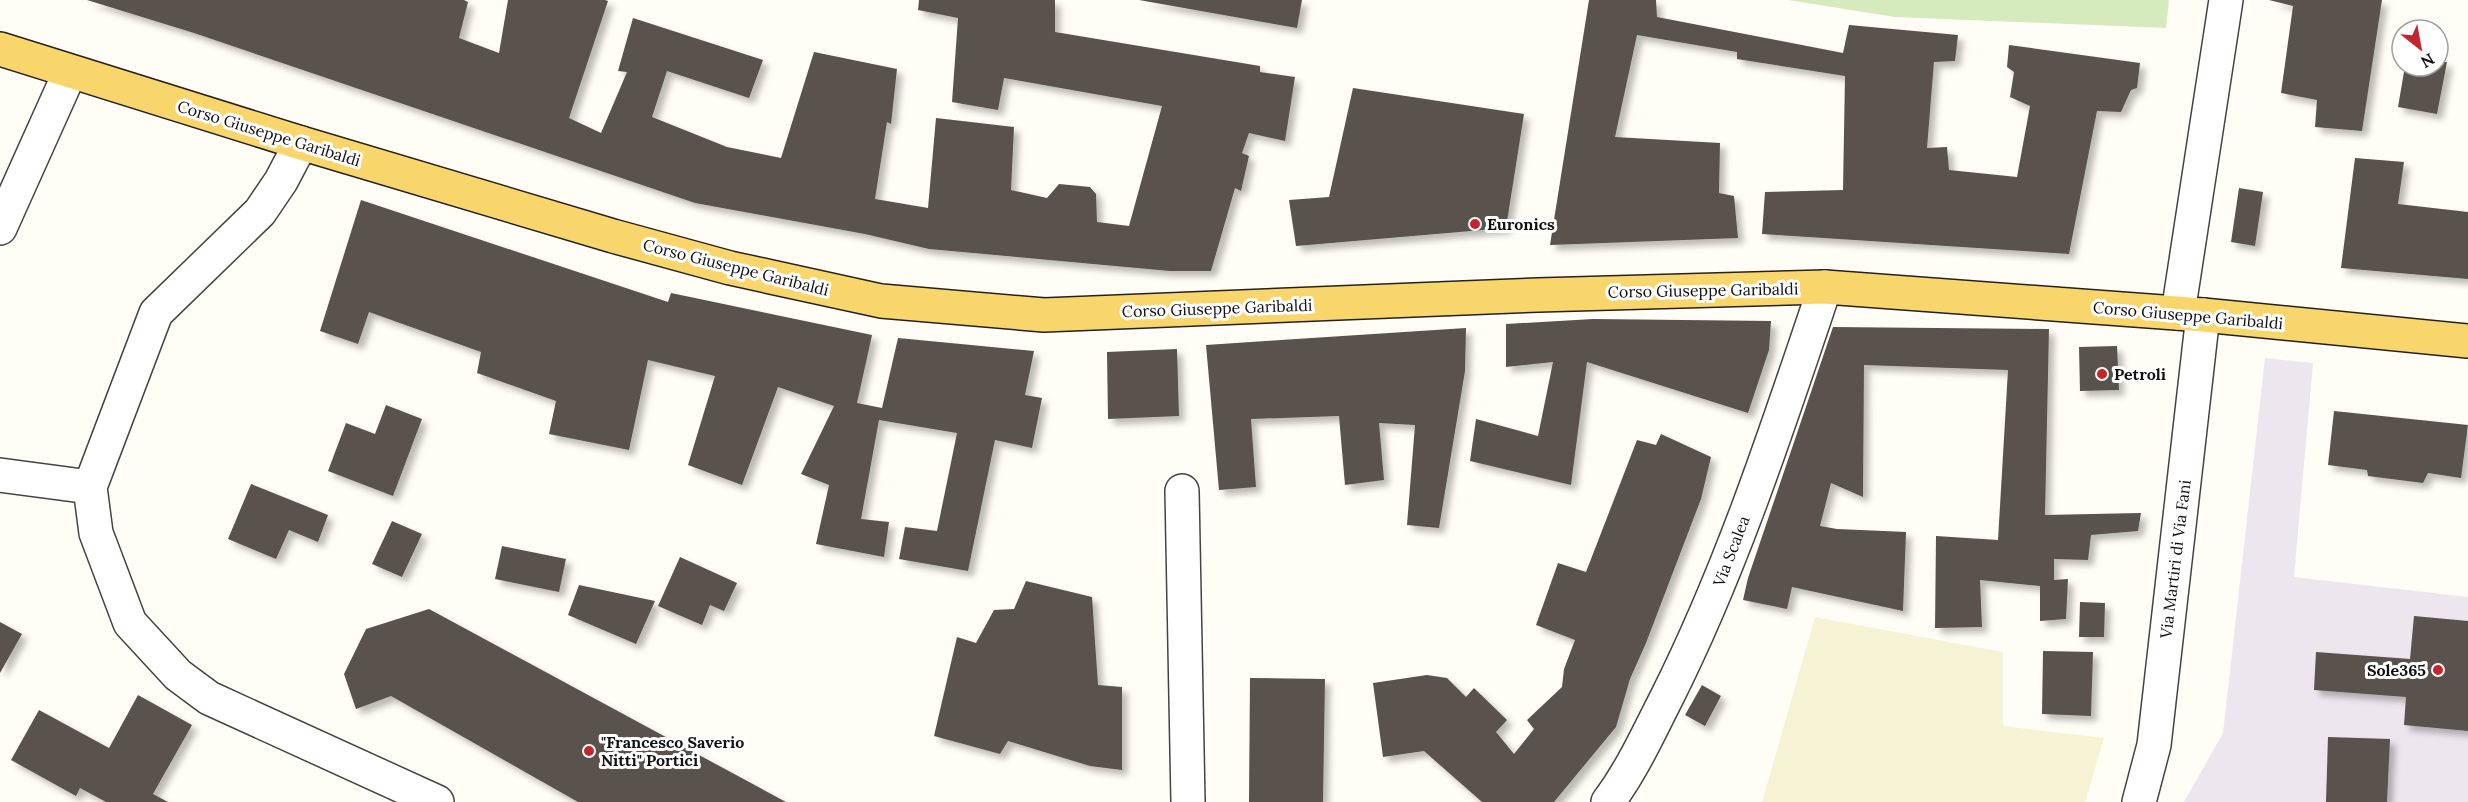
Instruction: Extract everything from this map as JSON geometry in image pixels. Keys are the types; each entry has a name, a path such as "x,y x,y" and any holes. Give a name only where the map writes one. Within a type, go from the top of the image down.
{"main road":[{"name":"Corso Giuseppe Garibaldi","path":"0,49 301,143 613,236 730,268 881,302 1044,315 1538,295 1825,287 2191,314 2468,340"}],"street":[{"name":"Via Martiri di Via Fani","path":"2139,802 2154,745 2191,314 2226,0"},
{"path":"0,228 70,72"},
{"path":"301,143 281,181 260,212 156,313 90,486 96,533 130,623 178,675 208,698 437,802"},
{"name":"Via Scalea","path":"1608,802 1625,780 1698,636 1770,451 1825,287"},
{"path":"0,475 90,486"},
{"path":"1182,492 1188,802"}],"shaded area":[{"path":"2265,358 2313,363 2294,577 2468,597 2468,802 2184,802 2223,733"},
{"path":"1815,617 2003,652 2003,726 2104,738 2085,802 1762,802"}],"green space":[{"path":"1788,0 2169,0 2166,28 1895,17"}],"building":[{"path":"87,0 464,0 468,2 459,38 499,53 508,0 605,0 608,1 569,118 601,133 627,72 618,71 633,18 763,60 749,98 667,71 652,117 727,147 781,158 814,52 897,69 891,124 887,122 875,199 928,208 936,118 1014,127 1011,190 1047,198 1059,184 1090,187 1096,194 1097,222 1129,226 1162,106 1004,78 998,110 952,102 958,18 918,10 919,0 1055,0 1055,32 1260,66 1260,72 1295,77 1285,141 1249,133 1242,153 1249,156 1241,191 1235,188 1211,271 1170,271 929,249 865,234 695,203 194,33"},
{"path":"1139,0 1302,0 1297,28"},
{"path":"1589,0 1656,0 1657,17 1843,53 1849,25 1958,35 1955,61 1934,62 1927,148 1947,147 1949,170 2017,177 2030,106 2010,97 2014,72 2007,67 2009,45 2140,63 2137,88 2131,90 2121,112 2097,111 2069,254 1762,234 1765,192 1843,190 1845,76 1737,59 1737,52 1637,35 1615,137 1720,143 1719,193 1734,196 1738,238 1550,245"},
{"path":"2269,0 2382,0 2362,131 2315,127 2317,100 2281,93 2293,6"},
{"path":"2403,78 2444,78 2437,114 2398,107"},
{"path":"1353,88 1524,114 1506,228 1296,246 1289,200 1329,197"},
{"path":"2355,158 2404,162 2398,204 2468,212 2468,279 2341,268"},
{"path":"2239,188 2263,192 2255,246 2231,242"},
{"path":"361,200 668,302 671,293 872,335 857,403 882,408 898,338 1034,351 1025,395 1042,398 1032,448 995,440 968,571 899,559 905,527 937,531 957,433 879,420 861,519 889,522 884,557 816,544 829,485 801,474 834,406 778,387 742,485 688,465 715,376 648,360 629,450 549,434 556,401 477,373 481,352 369,312 358,344 320,331"},
{"path":"1593,319 1771,321 1769,350 1748,413 1587,362 1571,485 1470,461 1476,419 1538,436 1553,362 1506,367 1506,324"},
{"path":"1833,327 2049,329 2045,515 2141,513 2138,531 2091,535 2088,560 2054,559 2054,580 2068,579 2066,619 2040,621 2040,586 1980,580 1982,627 1935,628 1936,536 1998,540 2008,370 1864,365 1863,497 1831,483 1820,526 1837,529 1906,532 1903,611 1792,587 1787,609 1743,600 1748,578"},
{"path":"1466,328 1465,371 1439,528 1407,525 1415,425 1379,423 1384,480 1345,485 1339,416 1251,419 1256,487 1219,490 1206,345"},
{"path":"2117,346 2119,390 2080,391 2079,347"},
{"path":"1177,349 1179,416 1108,419 1107,352"},
{"path":"386,405 422,419 393,496 328,471 346,423 375,434"},
{"path":"2334,411 2468,425 2461,478 2428,473 2423,483 2368,476 2367,470 2328,465"},
{"path":"1661,434 1711,457 1701,499 1630,679 1616,727 1554,802 1482,802 1424,751 1383,757 1373,683 1427,675 1447,678 1466,697 1474,688 1507,720 1496,732 1514,754 1534,729 1527,720 1562,687 1564,669 1575,640 1536,625 1558,563 1586,572 1637,440 1656,445"},
{"path":"251,484 328,515 318,542 289,530 276,559 228,539"},
{"path":"392,521 422,534 402,577 372,564"},
{"path":"502,546 566,559 559,592 495,579"},
{"path":"680,557 737,583 724,611 710,605 702,625 658,606"},
{"path":"1026,581 1092,597 1098,685 1122,687 1122,770 1090,766 1008,741 1000,754 934,736 957,637 976,643 994,610 1014,609"},
{"path":"579,585 655,601 636,644 568,615"},
{"path":"2080,602 2105,603 2104,637 2079,637"},
{"path":"429,609 786,802 578,802 391,696 356,709 344,674 366,629"},
{"name":"Sole365","path":"2414,616 2468,621 2468,731 2404,725 2406,697 2314,690 2316,652 2410,659"},
{"path":"0,622 22,634 0,673"},
{"path":"2043,651 2093,652 2091,716 2042,714"},
{"path":"1250,678 1325,679 1323,802 1249,802"},
{"path":"1702,685 1721,696 1705,726 1685,715"},
{"path":"138,695 192,725 153,794 168,802 106,802 80,788 76,796 11,760 39,710 109,748"},
{"path":"2328,737 2390,739 2387,802 2326,802"}],"place":[{"name":"Euronics","path":"1475,224"},
{"name":"Petroli","path":"2102,374"},
{"name":"Sole365","path":"2438,670"},
{"name":"\"Francesco Saverio Nitti\" Portici","path":"589,751"}]}
